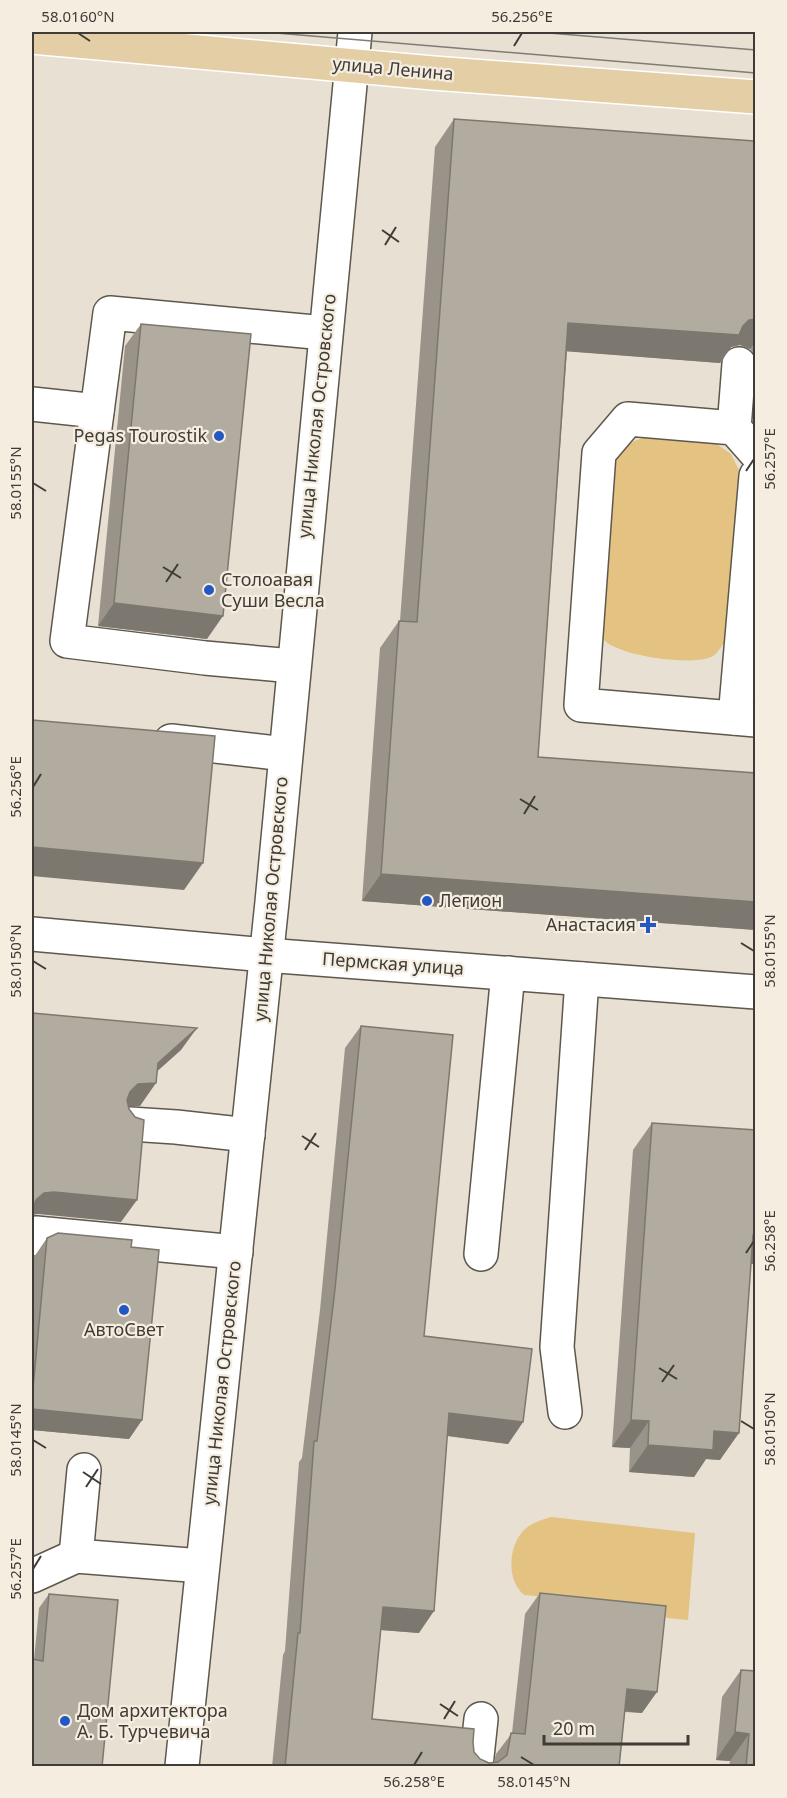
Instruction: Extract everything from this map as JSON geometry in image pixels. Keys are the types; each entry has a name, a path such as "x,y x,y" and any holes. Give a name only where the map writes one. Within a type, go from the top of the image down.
{"main road":[{"name":"улица Ленина","path":"32,37 353,45 432,73 756,97"}],"street":[{"name":"улица Николая Островского","path":"182,1767 272,902 353,45"},
{"path":"293,666 67,641 110,314 325,333"},
{"path":"734,429 739,364"},
{"path":"32,404 97,411"},
{"path":"756,453 734,429 628,419 599,453 581,705 745,719 756,476"},
{"path":"138,737 285,754"},
{"name":"Пермская улица","path":"32,934 265,955 756,992"},
{"path":"481,1254 508,973"},
{"path":"565,1412 557,1347 582,979"},
{"path":"130,1124 248,1136"},
{"path":"32,1239 36,1233 236,1252"},
{"path":"76,1556 84,1470"},
{"path":"32,1576 76,1556 202,1566"},
{"path":"476,1767 481,1719"}],"shaded area":[{"path":"646,437 714,442 731,454 739,470 725,642 715,655 704,659 675,660 626,651 605,641 598,624 614,459 634,441"},
{"path":"551,1517 695,1533 688,1620 667,1618 657,1607 524,1595 518,1589 512,1572 511,1562 515,1544 525,1529"}],"building":[{"path":"454,119 754,141 756,149 756,319 749,320 739,335 568,323 538,757 756,773 756,902 381,874 399,621 417,622"},
{"path":"141,324 251,334 223,616 114,603"},
{"path":"32,720 215,736 203,863 32,847"},
{"path":"32,1013 197,1028 158,1063 156,1083 138,1084 130,1092 127,1100 129,1109 135,1117 144,1120 137,1200 54,1192 44,1193 36,1200 32,1210"},
{"path":"361,1026 453,1035 424,1336 532,1349 523,1422 449,1413 434,1611 383,1607 372,1719 474,1729 474,1752 480,1759 489,1763 498,1762 507,1755 511,1733 525,1734 540,1593 666,1606 657,1692 627,1689 619,1767 285,1767 298,1633 300,1633 314,1441 317,1441 335,1289"},
{"path":"652,1123 756,1130 756,1235 753,1235 739,1433 714,1431 713,1450 648,1445 649,1421 631,1420"},
{"path":"58,1233 132,1240 131,1247 159,1250 142,1420 32,1409 47,1238"},
{"name":"Дом архитектора А. Б. Турчевича","path":"49,1594 118,1600 102,1767 32,1767 32,1659 43,1661"},
{"path":"741,1670 756,1671 756,1767 746,1767 749,1734 735,1732"}],"tram line":[{"path":"264,32 756,73"},
{"path":"537,32 756,50"}],"place":[{"name":"Pegas Tourostik","path":"219,436"},
{"name":"Столоавая Суши Весла","path":"209,590"},
{"name":"Легион","path":"427,901"},
{"name":"Анастасия","path":"648,925"},
{"name":"АвтоСвет","path":"124,1310"},
{"name":"Дом архитектора А. Б. Турчевича","path":"65,1721"}]}
